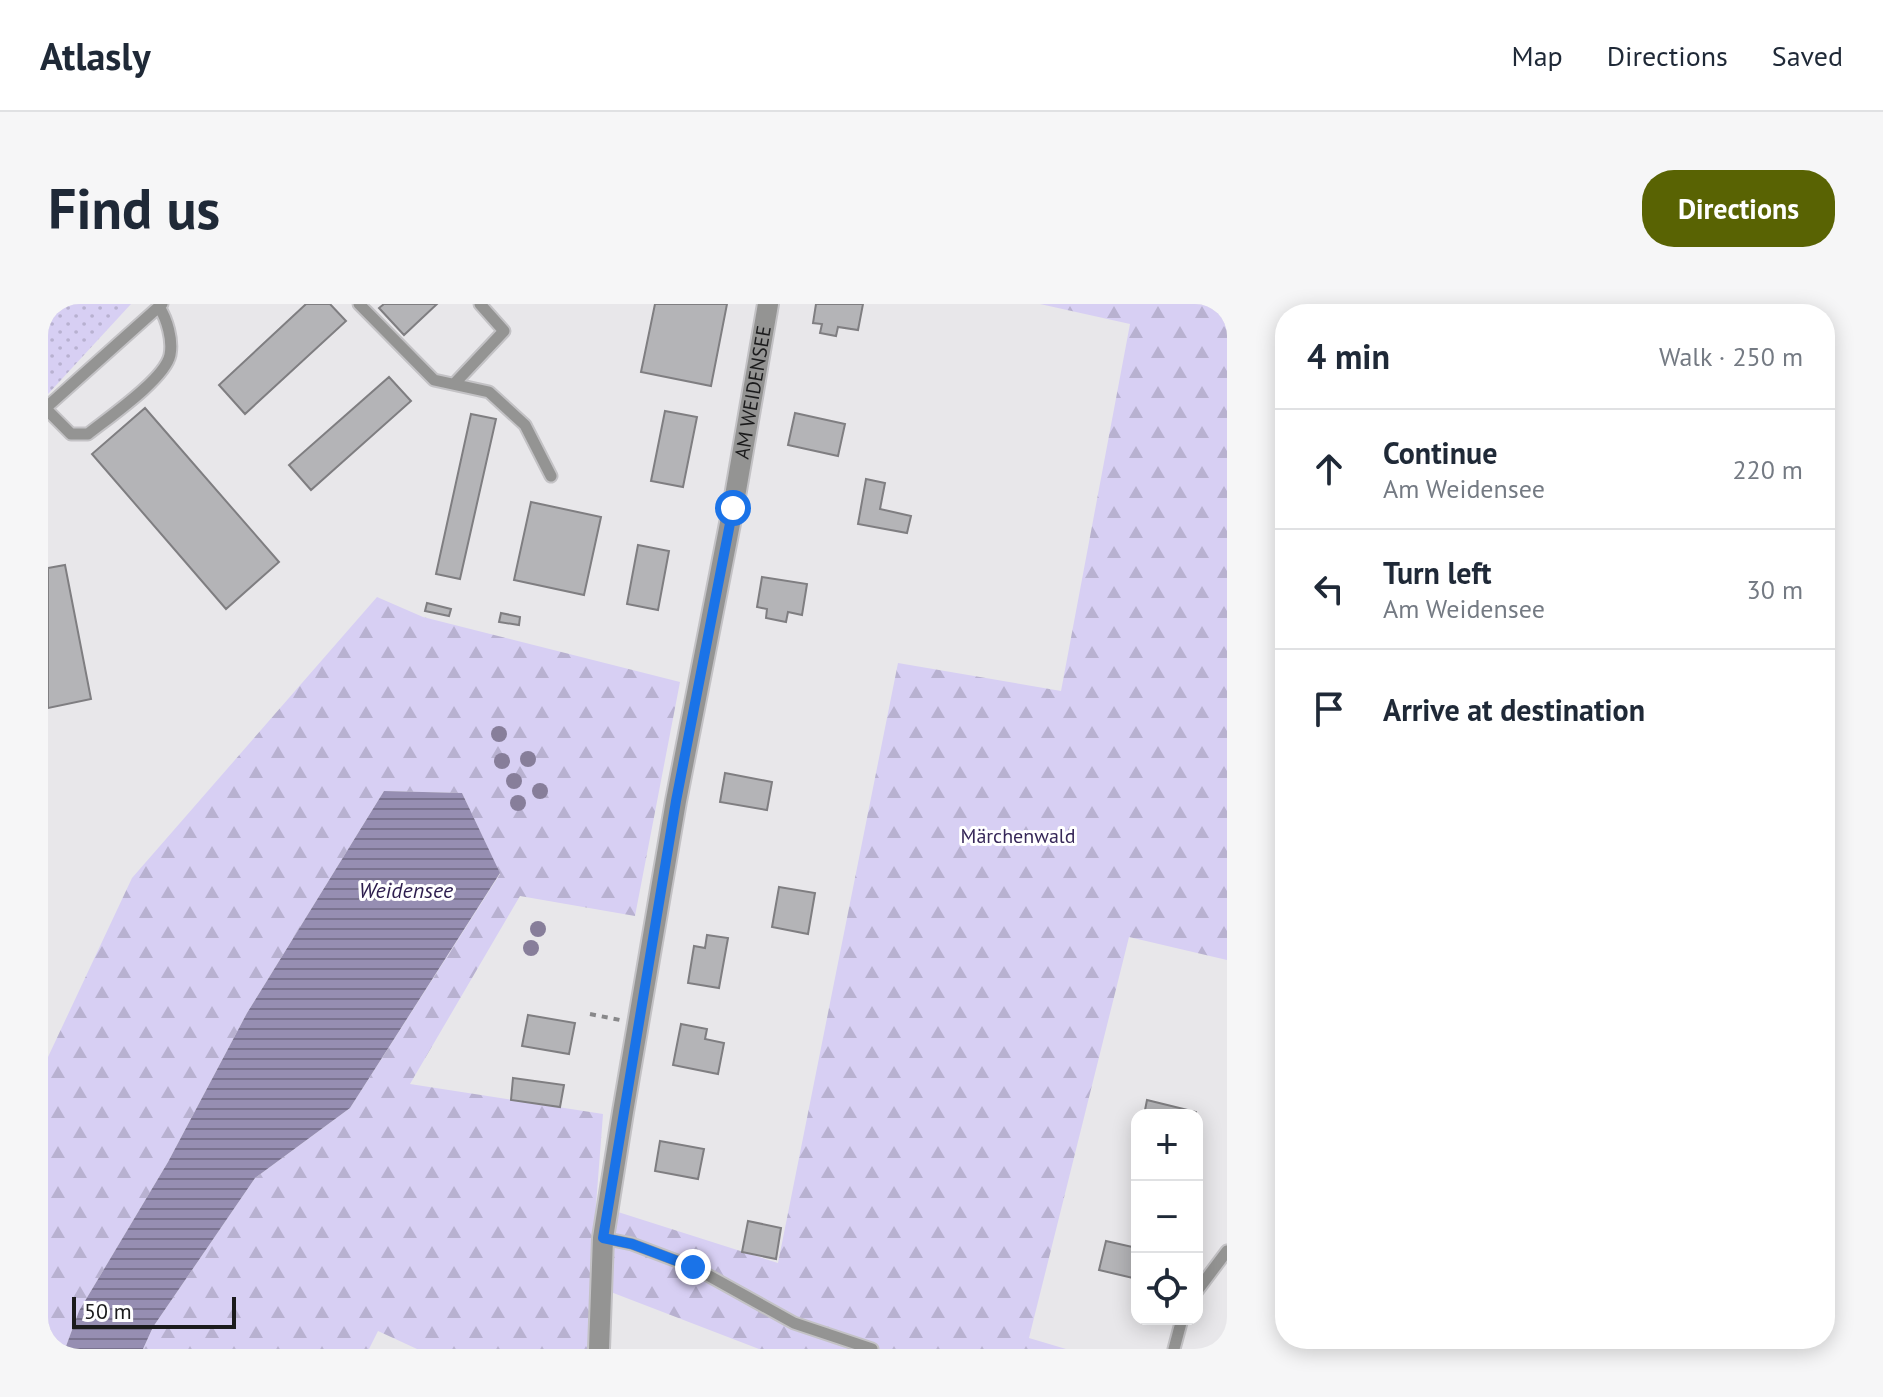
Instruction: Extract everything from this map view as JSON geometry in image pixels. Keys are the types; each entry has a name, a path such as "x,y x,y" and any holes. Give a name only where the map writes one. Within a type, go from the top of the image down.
{"street":[{"name":"AM WEIDENSEE","path":"599,1349 603,1238 638,1024 768,304"}],"lane":[{"path":"359,304 434,380 489,392 525,425 551,476"},
{"path":"455,383 504,331 480,304"},
{"path":"160,305 167,319 170,355 159,374 88,434 71,434 48,408 160,305"},
{"path":"603,1238 632,1244 693,1267 794,1323 872,1349"},
{"path":"1203,1283 1227,1251"},
{"path":"1174,1349 1180,1325"}],"path":[{"path":"590,1014 638,1024"}],"green space":[{"path":"48,304 131,304 48,394"},
{"name":"Märchenwald","path":"1040,304 1227,304 1227,960 1129,937 1029,1338 1066,1349 759,1349 590,1284 589,1349 417,1349 378,1331 369,1349 143,1349 153,1327 255,1178 350,1108 500,874 462,793 384,791 247,1013 168,1162 79,1311 65,1349 48,1349 48,1057 132,878 377,597 423,617 680,682 635,916 520,896 410,1084 603,1114 596,1205 778,1263 898,663 1061,691 1130,324"}],"water":[{"name":"Weidensee","path":"384,791 462,793 500,873 350,1108 255,1178 153,1327 143,1349 65,1349 79,1311 168,1162 247,1013"}],"building":[{"path":"306,304 330,304 346,321 245,414 219,385"},
{"path":"384,304 437,304 404,335 379,308"},
{"path":"655,304 727,304 711,386 641,372"},
{"path":"816,304 863,304 858,330 838,327 836,336 820,333 822,324 813,323"},
{"path":"389,377 411,401 311,490 289,465"},
{"path":"145,408 279,562 226,609 92,454"},
{"path":"665,411 697,417 683,487 651,481"},
{"path":"795,413 845,424 838,456 788,445"},
{"path":"471,414 496,419 460,579 436,574"},
{"path":"866,479 885,483 880,509 911,516 907,533 858,524"},
{"path":"531,502 601,517 584,595 514,580"},
{"path":"638,545 669,551 658,610 627,604"},
{"path":"65,565 91,699 48,708 48,568"},
{"path":"762,577 807,584 802,615 788,612 786,622 766,618 767,609 757,607"},
{"path":"427,603 451,609 449,616 425,611"},
{"path":"501,613 520,617 519,625 499,622"},
{"path":"725,773 772,782 767,810 720,802"},
{"path":"779,887 815,893 808,934 772,927"},
{"path":"707,935 728,938 719,988 688,983 694,946 705,948"},
{"path":"528,1015 575,1023 569,1054 522,1046"},
{"path":"681,1024 707,1029 705,1039 724,1043 718,1074 673,1065"},
{"path":"513,1078 564,1085 560,1107 511,1100"},
{"path":"1147,1100 1184,1109 1145,1109"},
{"path":"660,1141 704,1149 698,1179 655,1171"},
{"path":"748,1221 781,1228 776,1259 742,1252"},
{"path":"1106,1241 1131,1247 1131,1278 1099,1270"}],"route":[{"path":"693,1267 632,1244 603,1238 676,801 733,508"}]}
